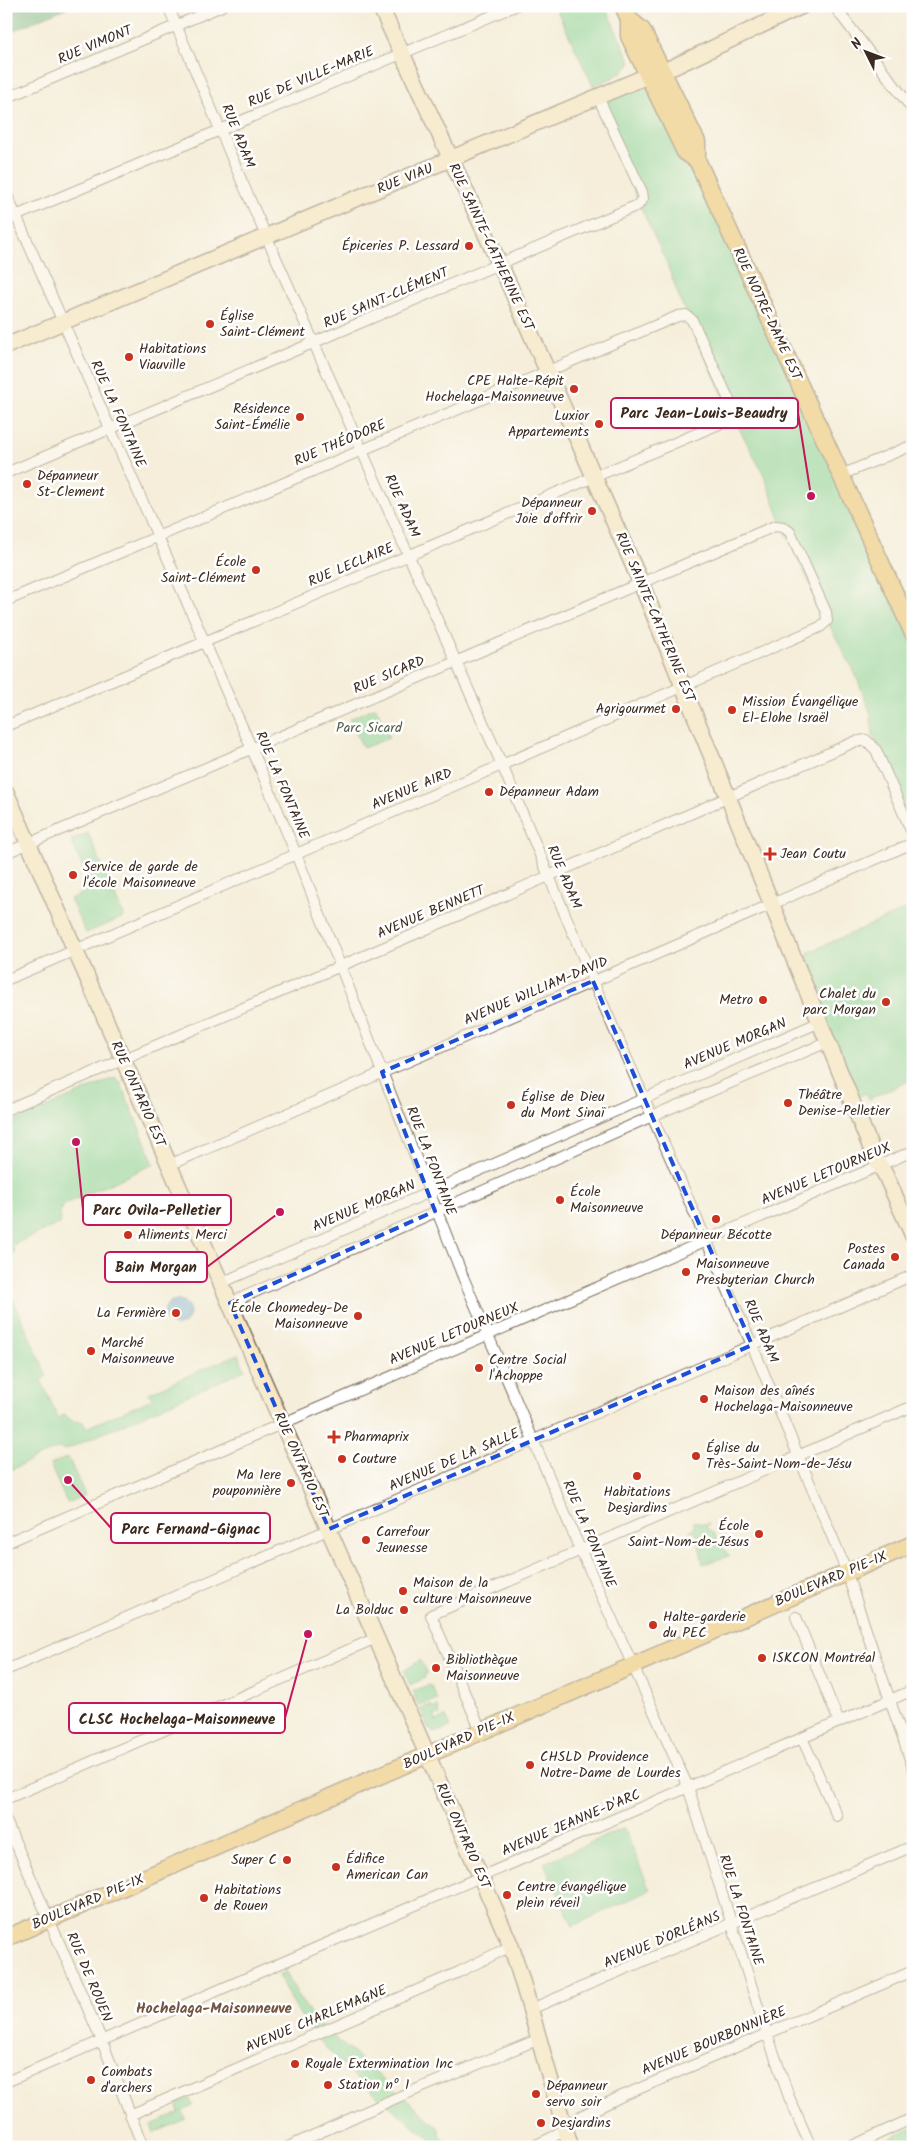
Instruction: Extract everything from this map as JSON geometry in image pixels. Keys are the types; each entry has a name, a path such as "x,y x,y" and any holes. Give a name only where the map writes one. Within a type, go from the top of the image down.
{"main road":[{"name":"RUE SAINTE-CATHERINE EST","path":"380,6 500,265 641,583 685,686 828,1042 880,1165 913,1236"},
{"name":"RUE VIAU","path":"6,346 598,98 802,6"},
{"name":"RUE NOTRE-DAME EST","path":"626,13 629,36 654,73 685,152 696,160 913,633"},
{"name":"RUE ONTARIO EST","path":"6,792 511,1946 531,2009 564,2129 571,2147"},
{"name":"BOULEVARD PIE-IX","path":"426,1751 478,1724 787,1598 913,1536"},
{"name":"BOULEVARD PIE-IX","path":"6,1938 48,1915 845,1569 906,1547"},
{"name":"BOULEVARD PIE-IX","path":"6,1928 48,1915"}],"street":[{"name":"RUE ADAM","path":"168,6 313,343 502,765 593,981 752,1345 845,1569 913,1768"},
{"name":"RUE VIMONT","path":"6,98 222,6"},
{"name":"RUE DE VILLE-MARIE","path":"11,218 515,6"},
{"path":"834,6 913,110"},
{"name":"RUE SAINT-CLÉMENT","path":"6,473 635,207 641,202 642,192 598,98"},
{"name":"RUE LA FONTAINE","path":"6,193 11,218 62,322 111,430 251,748 296,854 435,1211 581,1550 688,1787 730,1925 767,2034 789,2097 811,2147"},
{"name":"RUE THÉODORE","path":"6,601 678,316 686,314 692,320 730,402 732,416"},
{"name":"RUE LECLAIRE","path":"6,726 724,422 732,416"},
{"path":"841,475 913,444"},
{"name":"RUE SICARD","path":"6,853 775,526 783,527 790,532 826,612 827,621"},
{"name":"AVENUE AIRD","path":"6,980 820,627 827,621"},
{"name":"AVENUE BENNETT","path":"6,1110 122,1058 854,742 866,740 876,750 913,836"},
{"name":"AVENUE WILLIAM-DAVID","path":"169,1164 913,843"},
{"name":"AVENUE MORGAN","path":"221,1283 820,1022"},
{"path":"230,1303 652,1116 828,1042"},
{"name":"AVENUE LETOURNEUX","path":"6,1543 913,1151"},
{"name":"AVENUE DE LA SALLE","path":"6,1670 913,1275"},
{"path":"478,1724 431,1615 913,1406"},
{"path":"796,1617 839,1722"},
{"path":"6,1799 376,1638"},
{"name":"AVENUE JEANNE-D'ARC","path":"102,2041 913,1690"},
{"path":"802,1738 837,1816"},
{"name":"RUE DE ROUEN","path":"6,1821 102,2041 142,2147"},
{"name":"AVENUE D'ORLÉANS","path":"531,2009 913,1846"},
{"name":"AVENUE CHARLEMAGNE","path":"130,2115 459,1972 511,1946"},
{"name":"AVENUE BOURBONNIÈRE","path":"532,2147 553,2137 581,2116 622,2096 913,1971"},
{"path":"288,2147 396,2098 539,2039"},
{"path":"6,2082 102,2041"},
{"path":"850,2147 913,2118"},
{"path":"874,2136 878,2147"}],"highlighted area":[{"path":"593,981 752,1345 329,1529 230,1303 435,1211 382,1072"}],"green space":[{"path":"6,6 70,6 6,34"},
{"path":"555,6 605,6 631,63 609,80 593,86"},
{"path":"654,74 913,633 913,835 873,734 870,711 854,671 827,621 783,527 764,475 732,415 686,315 667,264 640,206 598,97"},
{"name":"Parc Sicard","path":"376,707 389,738 363,748 349,719"},
{"path":"88,833 124,917 86,933 70,899 92,889 71,840"},
{"path":"913,906 913,1079 869,1099 866,1093 860,1096 855,1091 803,963 804,959 809,957 807,953"},
{"path":"114,1078 120,1081 154,1164 65,1204 59,1212 61,1223 12,1245 15,1252 6,1260 6,1125"},
{"path":"6,1283 47,1376 41,1380 58,1418 65,1415 72,1421 83,1422 86,1428 152,1399 149,1393 238,1354 245,1370 65,1450 58,1448 6,1472"},
{"path":"68,1457 85,1495 67,1503 50,1465"},
{"path":"694,1521 704,1524 709,1523 706,1528 713,1533 729,1556 703,1564 697,1534 689,1530 694,1528"},
{"path":"420,1660 427,1674 424,1675 425,1678 410,1685 404,1671"},
{"path":"428,1685 431,1686 438,1700 418,1705 413,1691"},
{"path":"431,1705 432,1708 438,1707 440,1715 434,1716 436,1721 446,1717 451,1727 434,1733 433,1729 429,1730 420,1708"},
{"path":"624,1828 650,1890 573,1926 544,1863"},
{"path":"286,1972 300,1999 317,2022 438,2127 441,2136 452,2147 440,2147 371,2091 327,2049 308,2026 292,2002 279,1975"},
{"path":"189,2098 193,2106 182,2111 186,2119 154,2133 151,2125 179,2113 176,2104"},
{"path":"913,2128 913,2147 881,2147 880,2143"}],"water":[{"path":"177,1300 186,1304 190,1313 186,1322 177,1326 168,1322 164,1313 168,1304"}],"place":[{"name":"Épiceries P. Lessard","path":"469,246"},
{"name":"Église Saint-Clément","path":"210,324"},
{"name":"Habitations Viauville","path":"129,357"},
{"name":"CPE Halte-Répit Hochelaga-Maisonneuve","path":"574,389"},
{"name":"Résidence Saint-Émélie","path":"300,417"},
{"name":"Luxior Appartements","path":"599,424"},
{"name":"Dépanneur St-Clement","path":"27,484"},
{"name":"Parc Jean-Louis-Beaudry","path":"811,496"},
{"name":"Dépanneur Joie d'offrir","path":"592,511"},
{"name":"École Saint-Clément","path":"256,570"},
{"name":"Agrigourmet","path":"676,709"},
{"name":"Mission Évangélique El-Elohe Israël","path":"732,710"},
{"name":"Dépanneur Adam","path":"489,792"},
{"name":"Jean Coutu","path":"770,854"},
{"name":"Service de garde de l'école Maisonneuve","path":"73,875"},
{"name":"Metro","path":"763,1000"},
{"name":"Chalet du parc Morgan","path":"886,1002"},
{"name":"Théâtre Denise-Pelletier","path":"788,1103"},
{"name":"Église de Dieu du Mont Sinaï","path":"511,1105"},
{"name":"Parc Ovila-Pelletier","path":"76,1142"},
{"name":"École Maisonneuve","path":"560,1200"},
{"name":"Bain Morgan","path":"280,1212"},
{"name":"Dépanneur Bécotte","path":"716,1219"},
{"name":"Aliments Merci","path":"128,1235"},
{"name":"Postes Canada","path":"895,1257"},
{"name":"Maisonneuve Presbyterian Church","path":"686,1272"},
{"name":"La Fermière","path":"176,1313"},
{"name":"École Chomedey-De Maisonneuve","path":"358,1316"},
{"name":"Marché Maisonneuve","path":"91,1351"},
{"name":"Centre Social l'Achoppe","path":"479,1368"},
{"name":"Maison des aînés Hochelaga-Maisonneuve","path":"704,1399"},
{"name":"Pharmaprix","path":"334,1437"},
{"name":"Église du Très-Saint-Nom-de-Jésu","path":"696,1456"},
{"name":"Couture","path":"342,1459"},
{"name":"Habitations Desjardins","path":"637,1476"},
{"name":"Parc Fernand-Gignac","path":"68,1480"},
{"name":"Ma 1ere pouponnière","path":"291,1483"},
{"name":"École Saint-Nom-de-Jésus","path":"759,1534"},
{"name":"Carrefour Jeunesse","path":"366,1540"},
{"name":"Maison de la culture Maisonneuve","path":"403,1591"},
{"name":"La Bolduc","path":"404,1610"},
{"name":"Halte-garderie du PEC","path":"653,1625"},
{"name":"CLSC Hochelaga-Maisonneuve","path":"308,1634"},
{"name":"ISKCON Montréal","path":"762,1658"},
{"name":"Bibliothèque Maisonneuve","path":"436,1668"},
{"name":"CHSLD Providence Notre-Dame de Lourdes","path":"530,1765"},
{"name":"Super C","path":"287,1860"},
{"name":"Édifice American Can","path":"336,1867"},
{"name":"Centre évangélique plein réveil","path":"507,1895"},
{"name":"Habitations de Rouen","path":"204,1898"},
{"name":"Royale Extermination Inc","path":"295,2064"},
{"name":"Combats d'archers","path":"91,2080"},
{"name":"Station nº 1","path":"328,2085"},
{"name":"Dépanneur servo soir","path":"536,2094"},
{"name":"Desjardins","path":"541,2123"}],"district":[{"name":"Hochelaga-Maisonneuve","path":"214,2009"}]}
